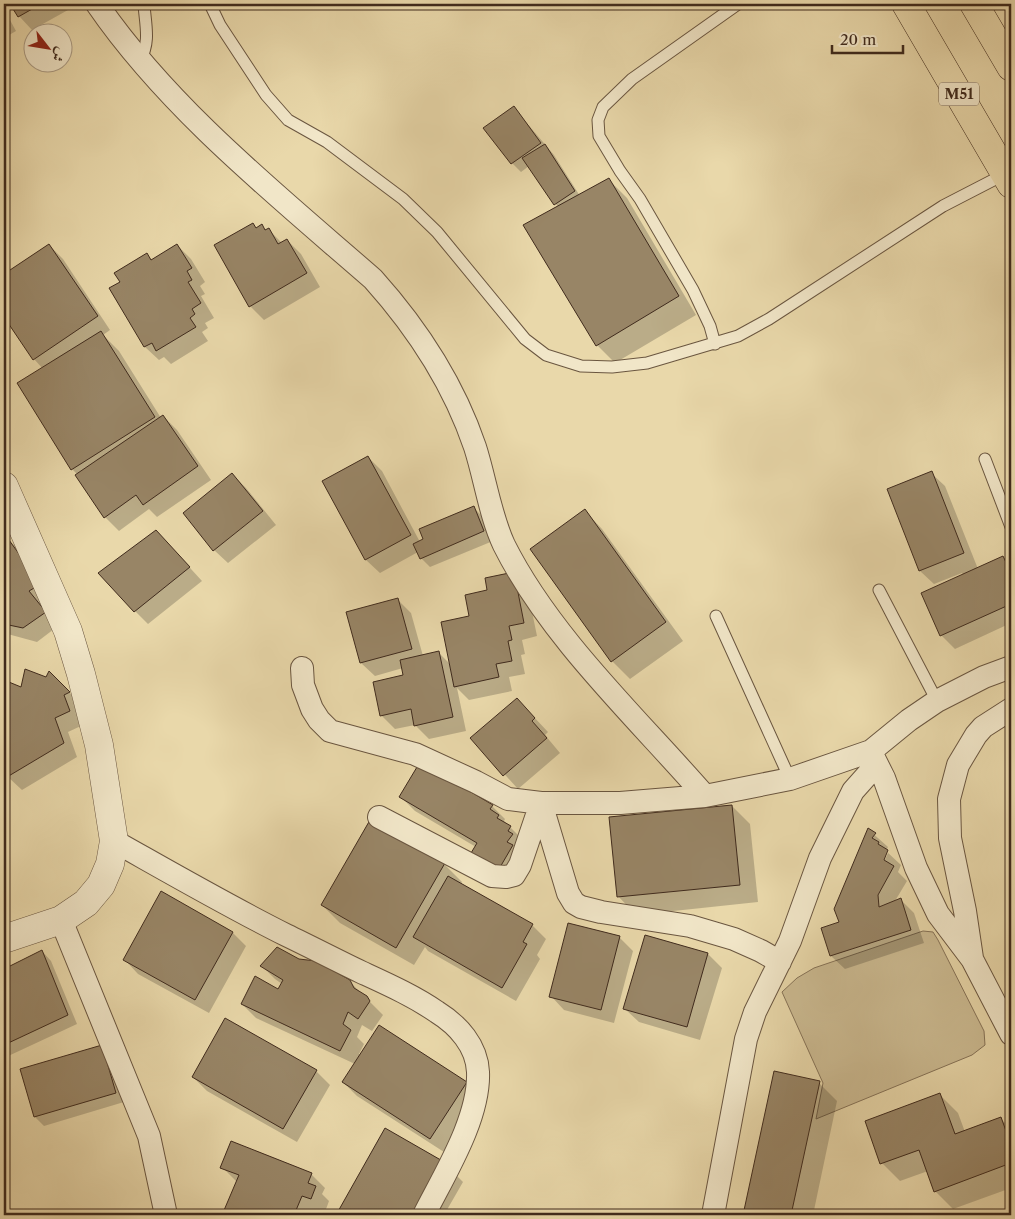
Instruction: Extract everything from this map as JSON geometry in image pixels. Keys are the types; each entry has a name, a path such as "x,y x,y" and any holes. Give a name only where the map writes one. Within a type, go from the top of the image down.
{"highway":[{"name":"M51","path":"906,4 1008,179"},
{"path":"974,4 1011,67"}],"street":[{"path":"97,4 113,28 140,60 220,144 374,279 412,326 438,367 461,412 474,444 504,544 524,580 550,618 594,671 706,796"},
{"path":"4,486 68,631 99,746 114,841 110,864 101,885 86,903 61,920 4,939"},
{"path":"712,1215 746,1039 755,1012 790,940 820,858 853,791 874,758 909,720 937,701 1011,667"},
{"path":"302,668 303,685 312,709 318,720 330,731 415,754 508,799 541,802 620,803 706,796 790,779 874,758"},
{"path":"972,959 965,911 950,838 949,799 958,765 976,734 983,727 1011,709"},
{"path":"874,758 894,803 916,868 934,907 972,959 1011,1034"},
{"path":"379,817 492,876 506,877 514,875 520,864 541,802"},
{"path":"541,802 568,893 574,903 581,907 601,912 699,929 734,939 780,962"},
{"path":"114,841 272,928 402,991 438,1012 461,1032 469,1042 474,1054 478,1071 476,1095 468,1125 424,1215"},
{"path":"61,920 149,1136 166,1215"}],"lane":[{"path":"140,60 144,53 147,30 144,4"},
{"path":"210,4 220,25 261,88 288,120 327,142 403,199 437,232 525,339 546,355 581,366 612,367 646,363 738,336 768,319 943,206 1008,179"},
{"path":"716,344 710,326 693,290 640,200 599,136 598,120 603,107 632,80 738,4"},
{"path":"985,459 1011,527"},
{"path":"879,590 937,701"},
{"path":"716,616 790,779"}],"shaded area":[{"path":"923,931 933,932 938,940 984,1031 985,1045 972,1055 816,1119 823,1083 782,992 797,978 814,968"}],"building":[{"path":"10,4 41,4 18,17"},
{"path":"514,106 541,143 511,164 483,128"},
{"path":"545,144 575,191 554,205 522,158"},
{"path":"609,178 679,296 596,346 523,225"},
{"path":"253,223 256,228 262,224 265,230 269,228 278,244 287,239 307,273 249,307 214,245"},
{"path":"49,244 98,316 33,360 4,317 4,274"},
{"path":"177,244 192,268 187,271 192,280 188,282 201,303 192,309 195,314 190,318 196,327 156,351 152,343 144,347 109,288 120,282 114,273 147,253 151,260"},
{"path":"101,331 155,417 71,470 17,383"},
{"path":"163,415 198,466 143,505 136,495 104,518 75,475"},
{"path":"368,456 411,535 365,560 322,481"},
{"path":"932,471 964,553 919,571 887,489"},
{"path":"232,473 263,511 213,551 183,513"},
{"path":"474,506 484,531 420,559 413,544 423,539 419,529"},
{"path":"585,509 666,622 611,662 530,549"},
{"path":"156,530 190,567 134,612 98,573"},
{"path":"6,536 41,584 29,591 46,612 23,628 4,624 4,537"},
{"path":"1003,556 1011,573 1011,604 940,636 921,593"},
{"path":"514,572 524,623 509,626 512,640 508,641 512,661 496,664 499,677 454,687 441,622 469,616 465,595 487,590 485,578"},
{"path":"398,598 412,649 360,663 346,612"},
{"path":"439,651 453,717 414,726 411,709 380,716 373,682 403,675 400,660"},
{"path":"25,669 46,677 49,671 70,692 64,695 70,711 55,718 64,743 7,777 4,772 4,748 8,746 4,743 4,680 21,687"},
{"path":"517,698 535,718 532,721 547,738 503,776 470,738"},
{"path":"420,762 493,805 490,809 499,815 497,818 511,826 508,831 513,834 507,842 513,845 499,869 471,853 477,843 399,797"},
{"path":"732,805 740,885 617,897 609,817"},
{"path":"370,820 445,863 396,948 321,905"},
{"path":"868,828 876,833 872,838 888,850 884,860 894,866 878,895 879,907 901,898 911,930 830,956 821,928 839,922 834,909"},
{"path":"448,876 533,924 523,942 527,944 502,988 413,937"},
{"path":"161,891 233,932 195,1000 123,960"},
{"path":"568,923 620,936 601,1010 549,997"},
{"path":"645,935 708,953 687,1027 623,1009"},
{"path":"277,947 299,959 316,961 350,980 354,988 367,996 370,1001 358,1019 348,1012 343,1024 351,1030 340,1051 241,1004 255,976 278,989 283,980 260,966"},
{"path":"42,950 68,1015 4,1045 4,969"},
{"path":"225,1018 317,1070 283,1129 192,1077"},
{"path":"379,1025 467,1082 430,1139 342,1082"},
{"path":"102,1045 116,1093 34,1117 20,1069"},
{"path":"774,1071 820,1081 791,1215 743,1215"},
{"path":"940,1093 955,1134 1001,1117 1011,1145 1011,1163 934,1192 919,1150 880,1164 865,1121"},
{"path":"385,1128 446,1163 416,1215 336,1215"},
{"path":"231,1141 312,1173 308,1183 316,1186 311,1199 302,1196 294,1215 222,1215 239,1175 220,1168"}]}
